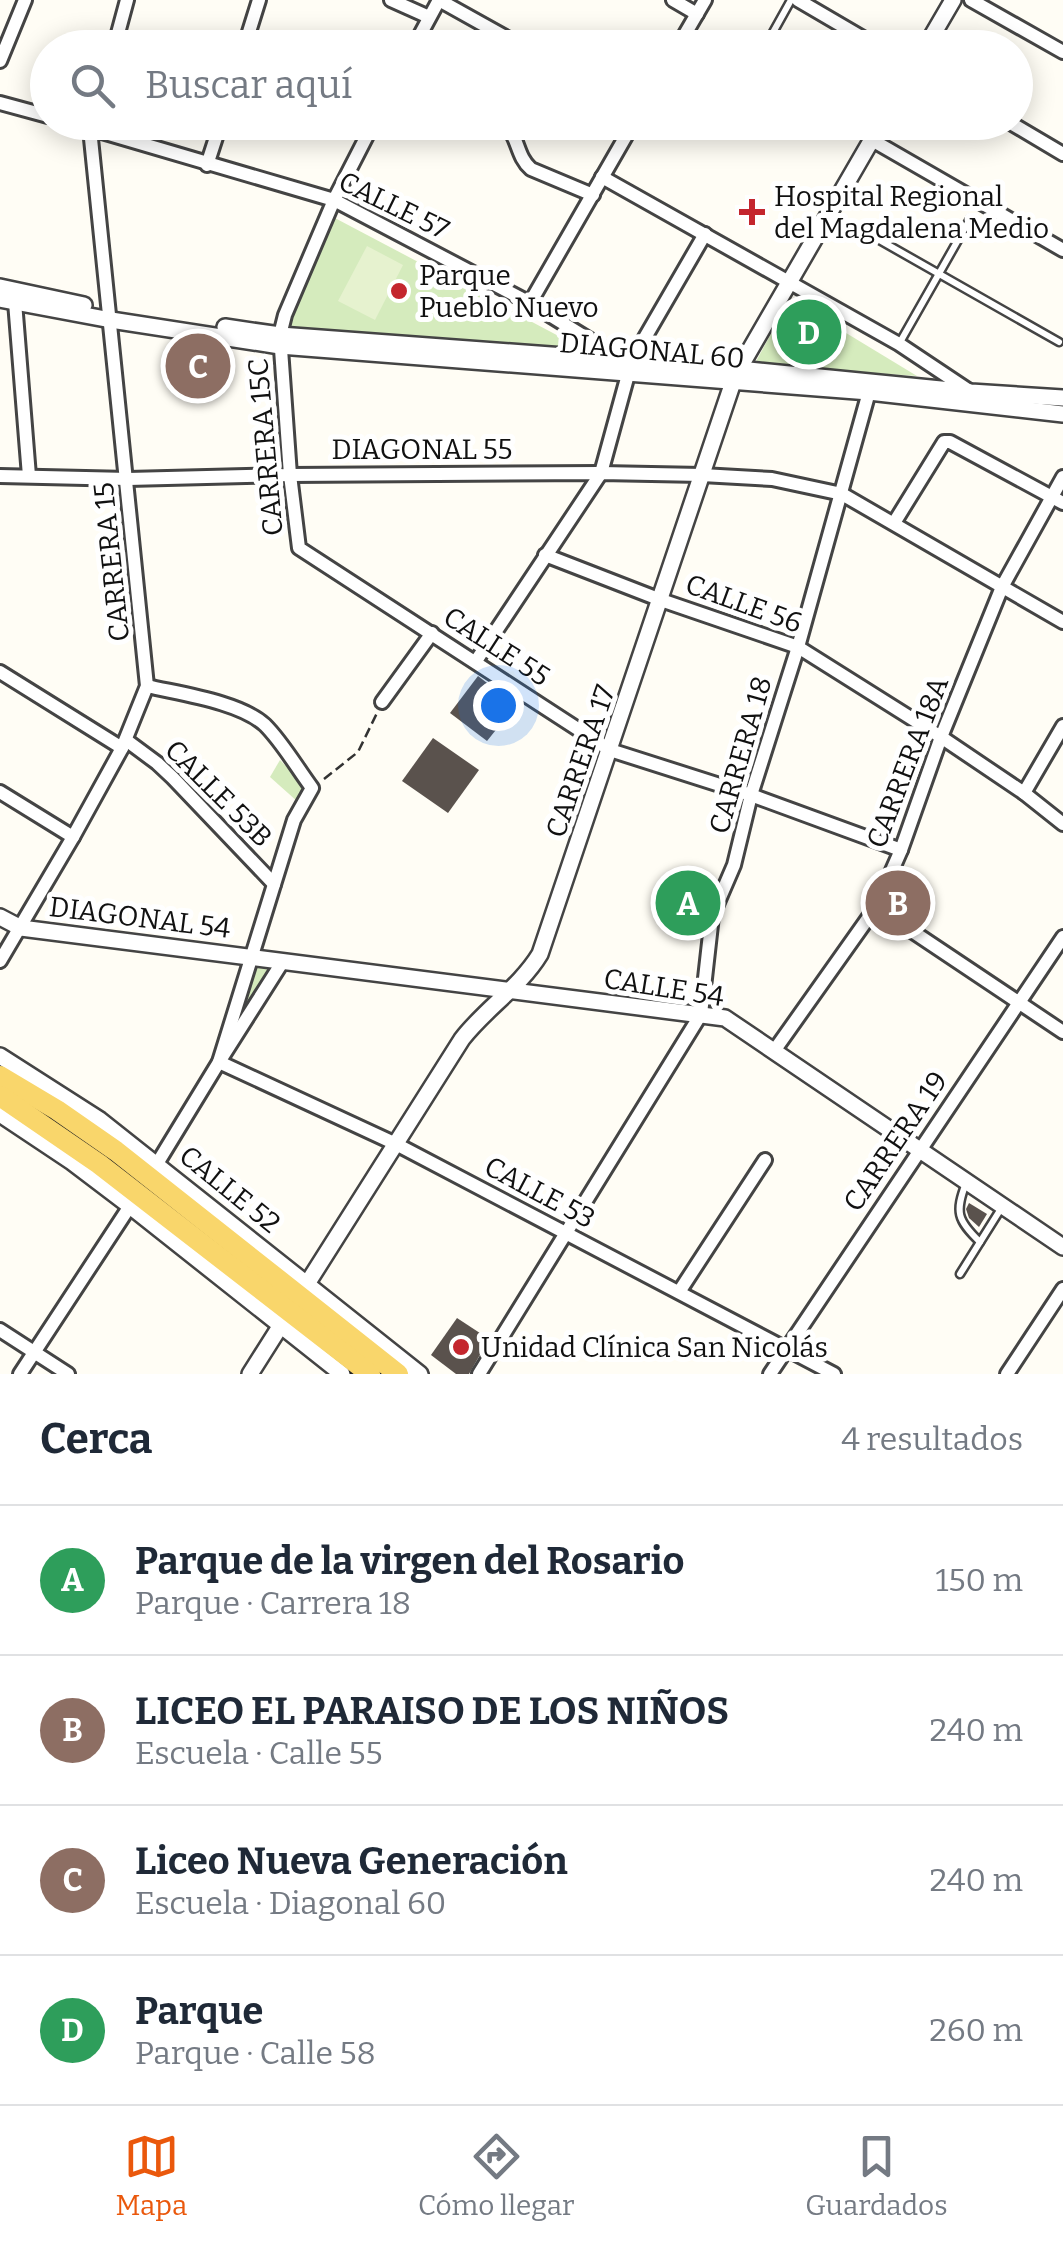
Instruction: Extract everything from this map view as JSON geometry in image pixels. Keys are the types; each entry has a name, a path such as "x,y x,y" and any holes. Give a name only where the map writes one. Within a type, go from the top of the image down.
{"main road":[{"name":"CALLE 52","path":"0,1076 153,1171 370,1374"},
{"name":"CALLE 52","path":"0,1096 398,1374"}],"street":[{"path":"0,61 26,0"},
{"path":"119,30 127,0"},
{"path":"250,30 259,0"},
{"path":"391,0 429,17"},
{"path":"422,30 439,0 493,30"},
{"path":"673,0 697,14"},
{"path":"688,30 705,0"},
{"path":"798,0 849,30"},
{"path":"936,30 953,0"},
{"path":"971,0 1024,30"},
{"path":"1033,35 1063,52"},
{"path":"0,102 30,111"},
{"path":"1033,136 1063,154"},
{"name":"CARRERA 15","path":"0,960 124,744 147,686 92,140"},
{"name":"CALLE 57","path":"133,140 334,200 530,303 628,364"},
{"path":"207,165 215,140"},
{"name":"CARRERA 15C","path":"299,548 280,340 284,315 365,140"},
{"path":"518,140 523,162 531,169 593,195"},
{"path":"530,303 624,140"},
{"path":"872,140 1063,250"},
{"name":"CARRERA 17","path":"250,1374 462,1039 540,954 736,375 872,140"},
{"path":"602,177 899,344 971,392"},
{"path":"476,661 601,473 628,364 705,234"},
{"name":"DIAGONAL 60","path":"0,287 111,315"},
{"path":"8,301 29,476"},
{"name":"DIAGONAL 60","path":"8,301 280,340 628,364 1063,414"},
{"path":"920,386 926,379 927,362"},
{"name":"DIAGONAL 60","path":"736,375 1063,398"},
{"name":"CARRERA 18","path":"478,1374 701,1014 712,916 734,865 869,392"},
{"path":"894,523 944,442 1058,500"},
{"name":"DIAGONAL 55","path":"0,476 128,479 290,474 702,474 772,480 842,494"},
{"name":"CARRERA 18A","path":"774,1051 876,907 1002,587 1058,500 1063,477"},
{"path":"842,494 1063,622"},
{"name":"CALLE 55","path":"299,548 610,750 751,795 901,850"},
{"name":"CALLE 56","path":"545,555 798,647 941,738 1063,824"},
{"path":"382,702 432,633"},
{"name":"CALLE 53B","path":"0,672 148,756 274,884"},
{"path":"147,686 250,715 272,734 312,788 294,820 219,1062"},
{"path":"1024,794 1063,726"},
{"path":"0,792 73,837"},
{"path":"876,907 1063,1032"},
{"path":"0,916 21,928"},
{"name":"DIAGONAL 54","path":"21,928 252,957"},
{"name":"CARRERA 19","path":"770,1374 1063,938"},
{"name":"CALLE 54","path":"252,957 725,1018 1063,1247"},
{"path":"153,1171 283,961"},
{"name":"CALLE 52","path":"0,1056 100,1120 153,1171"},
{"name":"CALLE 53","path":"219,1062 396,1144 834,1374"},
{"name":"CALLE 52","path":"0,1114 130,1206 294,1305 420,1374"},
{"path":"679,1292 764,1160"},
{"path":"20,1374 130,1206"},
{"path":"1007,1374 1063,1289"},
{"name":"CALLE 52","path":"294,1305 342,1374"},
{"path":"0,1330 68,1374"}],"lane":[{"path":"774,30 790,0"},
{"path":"899,344 970,219"},
{"path":"853,225 1059,342"},
{"path":"966,1182 958,1204 960,1218 980,1242"},
{"path":"960,1274 1002,1206"}],"path":[{"path":"312,788 358,752 382,702"}],"green space":[{"name":"Parque Pueblo Nuevo","path":"333,217 585,350 288,328"},
{"path":"367,246 403,265 375,320 338,301"},
{"path":"790,299 917,376 754,365"},
{"path":"280,760 308,789 298,802 270,777"},
{"path":"255,966 273,969 235,1028"}],"building":[{"path":"478,676 516,705 487,741 450,713"},
{"path":"433,738 479,770 448,813 402,781"},
{"path":"969,1203 987,1214 979,1227 969,1218"},
{"name":"Unidad Clínica San Nicolás","path":"457,1318 489,1339 469,1374 456,1374 431,1355"}],"place":[{"name":"Hospital Regional del Magdalena Medio","path":"752,212"},
{"name":"Parque Pueblo Nuevo","path":"399,291"},
{"name":"Parque","path":"809,332"},
{"name":"Liceo Nueva Generación","path":"198,366"},
{"name":"Parque de la virgen del Rosario","path":"688,903"},
{"name":"LICEO EL PARAISO DE LOS NIÑOS","path":"898,903"},
{"name":"Unidad Clínica San Nicolás","path":"461,1347"}]}
